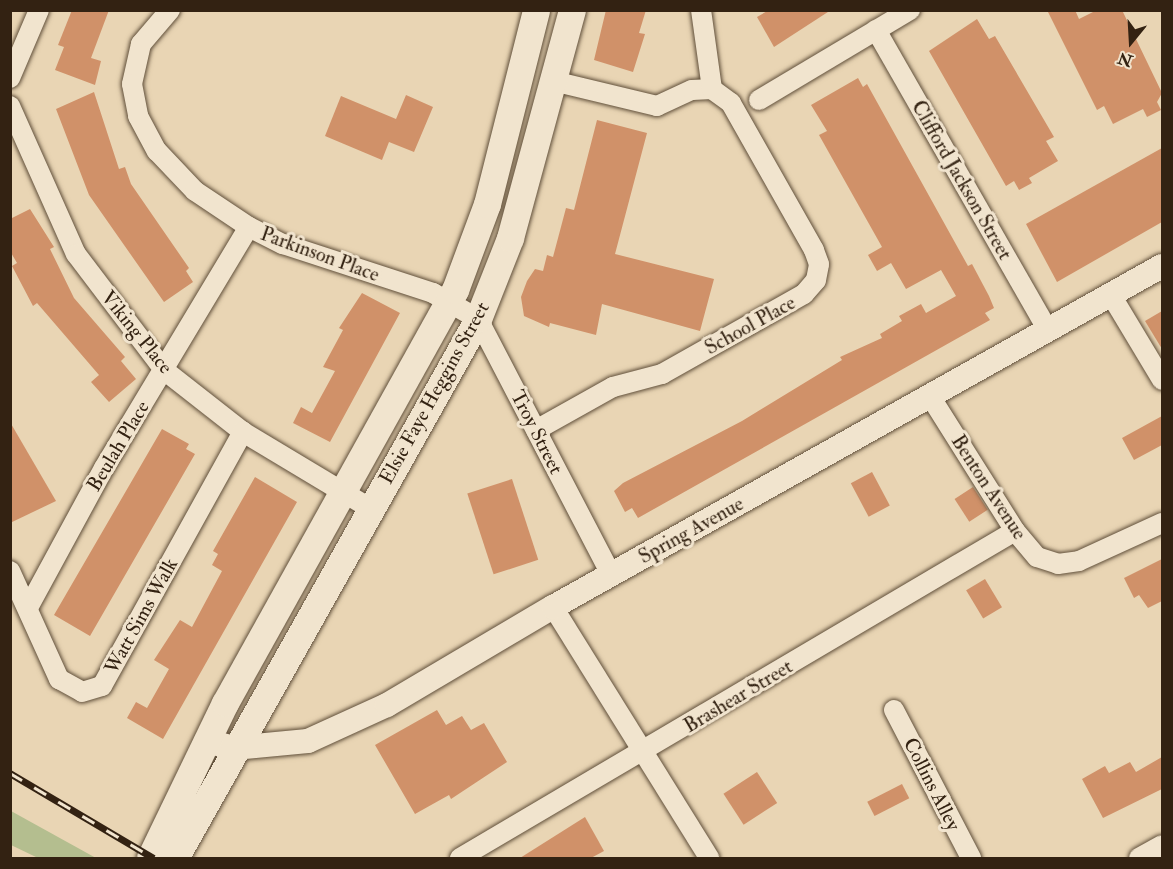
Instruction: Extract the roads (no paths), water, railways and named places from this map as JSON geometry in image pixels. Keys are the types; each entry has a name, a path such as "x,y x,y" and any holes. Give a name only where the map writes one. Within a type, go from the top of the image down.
{"main road":[{"name":"Elsie Faye Heggins Street","path":"175,858 234,748 478,319 510,238 572,10"},
{"name":"Elsie Faye Heggins Street","path":"150,858 206,741 342,492 450,303 480,231 531,12"}],"street":[{"path":"10,78 39,10"},
{"name":"Parkinson Place","path":"170,10 148,32 135,64 132,84 138,116 172,170 249,227 450,303"},
{"path":"553,81 657,106 692,90 712,89 701,10"},
{"path":"759,100 910,10"},
{"name":"Clifford Jackson Street","path":"876,30 1048,330"},
{"name":"School Place","path":"536,430 614,387 662,374 804,294 816,280 819,264 814,250 731,103 712,89"},
{"name":"Viking Place","path":"10,106 75,254 164,370 243,432 370,509"},
{"name":"Beulah Place","path":"29,606 104,468 249,227"},
{"name":"Spring Avenue","path":"206,741 234,748 318,736 387,705 553,606 1162,266"},
{"path":"1111,295 1162,380"},
{"path":"450,303 478,319"},
{"name":"Troy Street","path":"478,319 610,574"},
{"name":"Benton Avenue","path":"930,396 1015,531 1037,557 1058,564 1080,561 1162,523"},
{"name":"Watt Sims Walk","path":"10,571 29,606 65,686 82,692 102,686 243,432"},
{"name":"Brashear Street","path":"460,858 1015,531"},
{"path":"553,606 641,753 709,858"},
{"name":"Collins Alley","path":"894,710 971,858"},
{"path":"1139,858 1162,845"}],"railway":[{"path":"10,773 154,858"}]}
